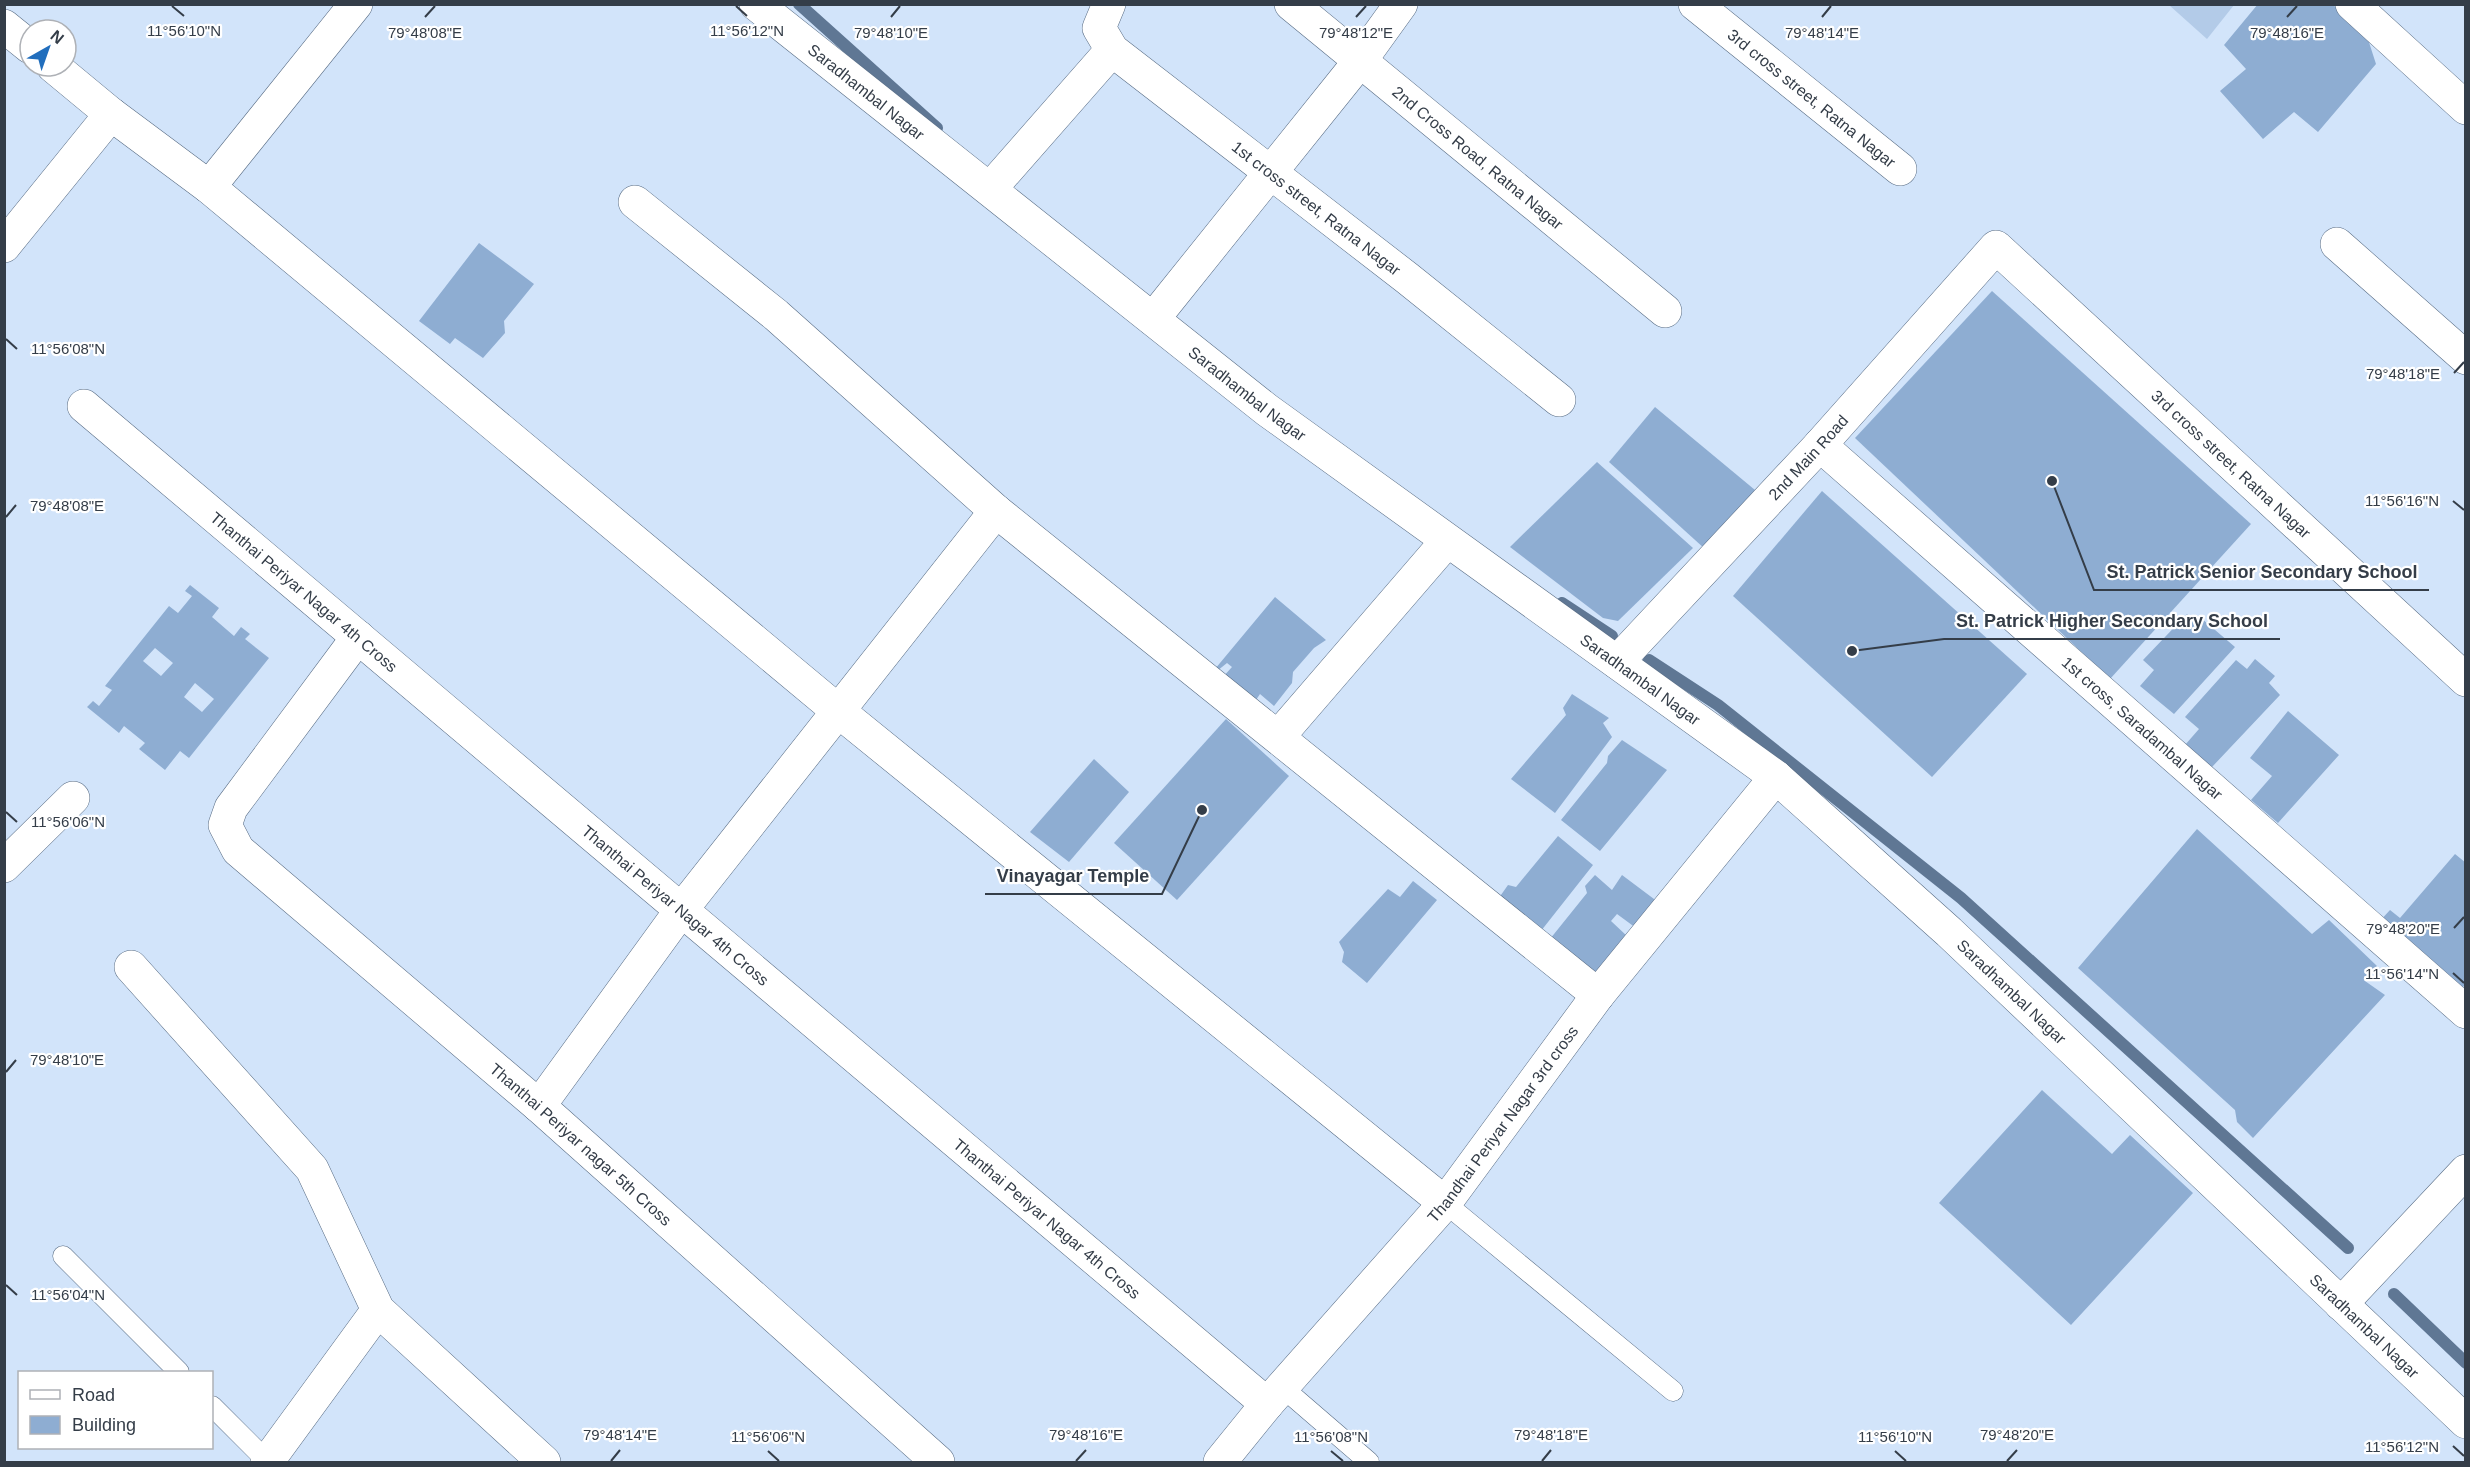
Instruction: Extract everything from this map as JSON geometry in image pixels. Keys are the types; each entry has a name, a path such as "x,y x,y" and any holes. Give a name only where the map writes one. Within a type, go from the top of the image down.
{"street":[{"path":"209,187 356,4"},
{"name":"Saradhambal Nagar","path":"756,4 1267,410 1776,777 1949,932 2466,1422"},
{"name":"1st cross street, Ratna Nagar","path":"1109,4 1099,28 1112,50 1270,171 1559,400"},
{"name":"2nd Cross Road, Ratna Nagar","path":"1291,4 1665,311"},
{"path":"1153,319 1360,61 1401,4"},
{"name":"3rd cross street, Ratna Nagar","path":"1695,4 1900,169"},
{"path":"2352,4 2466,108"},
{"path":"4,26 18,37"},
{"path":"990,189 1112,50"},
{"path":"68,78 111,114 209,187 837,710 1445,1203"},
{"path":"4,246 111,114"},
{"path":"635,202 776,315 996,511 1598,995"},
{"path":"2337,244 2466,358"},
{"name":"3rd cross street, Ratna Nagar","path":"1996,247 2466,680"},
{"name":"2nd Main Road","path":"1617,662 1820,445 1996,247"},
{"name":"Thanthai Periyar Nagar 4th Cross","path":"84,406 682,909 1274,1396"},
{"name":"1st cross, Saradambal Nagar","path":"1820,445 2466,1012"},
{"path":"539,1106 682,909 996,511"},
{"path":"1278,737 1448,541"},
{"name":"Thanthai Periyar nagar 5th Cross","path":"358,637 231,808 225,825 238,850 539,1106 938,1462"},
{"name":"Thandhai Periyar Nagar 3rd cross","path":"1220,1462 1274,1396 1445,1203 1598,995 1776,777"},
{"path":"4,866 73,798"},
{"path":"131,967 312,1169 378,1310 544,1462"},
{"path":"2341,1304 2466,1171"},
{"path":"268,1462 378,1310"}],"lane":[{"path":"1445,1203 1673,1391"},
{"path":"63,1256 178,1371"},
{"path":"1274,1396 1369,1462"},
{"path":"213,1407 268,1462"}],"shaded area":[{"path":"2169,5 2234,5 2207,39"}],"building":[{"path":"2258,4 2332,4 2366,33 2376,64 2318,132 2294,112 2263,139 2220,91 2246,69 2224,45"},
{"path":"479,243 534,284 504,321 505,333 483,358 455,338 450,344 419,321"},
{"path":"1992,291 2251,524 2110,679 1855,438"},
{"path":"1655,407 1755,490 1705,549 1609,462"},
{"path":"1597,462 1693,548 1618,621 1603,618 1510,547"},
{"path":"1822,491 2027,674 1932,777 1733,596"},
{"path":"190,585 219,608 212,617 234,636 241,627 250,634 245,639 269,658 189,758 180,751 165,770 139,749 145,743 124,726 119,733 87,707 93,701 99,706 112,690 105,686 169,606 178,613 192,596 185,591","holes":["155,648 173,663 161,676 143,661","195,683 214,699 202,712 184,697"]},
{"path":"1275,597 1326,640 1314,648 1293,672 1292,683 1274,706 1260,694 1252,706 1222,678 1232,667 1227,663 1217,671 1215,669"},
{"path":"2187,614 2197,622 2201,618 2235,647 2174,714 2140,686 2154,670 2143,660"},
{"path":"2255,659 2275,676 2269,683 2280,695 2212,767 2185,745 2199,729 2185,717 2236,660 2247,669"},
{"path":"1572,694 1609,718 1603,723 1612,737 1555,813 1511,779 1566,715 1563,708"},
{"path":"2288,711 2339,755 2278,823 2251,800 2272,776 2250,758"},
{"path":"1226,719 1289,776 1177,900 1114,843"},
{"path":"1622,740 1667,770 1600,851 1561,820 1607,763 1608,756"},
{"path":"1094,759 1129,792 1069,862 1030,832"},
{"path":"2197,829 2312,934 2329,920 2377,966 2365,981 2385,995 2253,1138 2237,1122 2235,1110 2078,968"},
{"path":"1558,836 1593,865 1537,936 1496,902 1508,885 1516,887"},
{"path":"2455,854 2466,863 2466,984 2458,992 2378,923 2390,910 2400,918"},
{"path":"1595,875 1612,890 1622,875 1658,902 1636,928 1617,914 1611,921 1628,937 1593,979 1546,944 1587,893 1585,886"},
{"path":"1413,881 1437,900 1367,983 1342,962 1344,952 1339,942 1388,889 1400,897"},
{"path":"2042,1090 2112,1154 2130,1135 2193,1193 2071,1325 1939,1203"}],"waterway":[{"path":"799,4 937,128"},
{"path":"1562,603 1612,636"},
{"path":"1649,660 1718,705 1961,898 2348,1248"},
{"path":"2394,1294 2466,1363"}],"place":[{"name":"St. Patrick Senior Secondary School","path":"2052,481"},
{"name":"St. Patrick Higher Secondary School","path":"1852,651"},
{"name":"Vinayagar Temple","path":"1202,810"}]}
